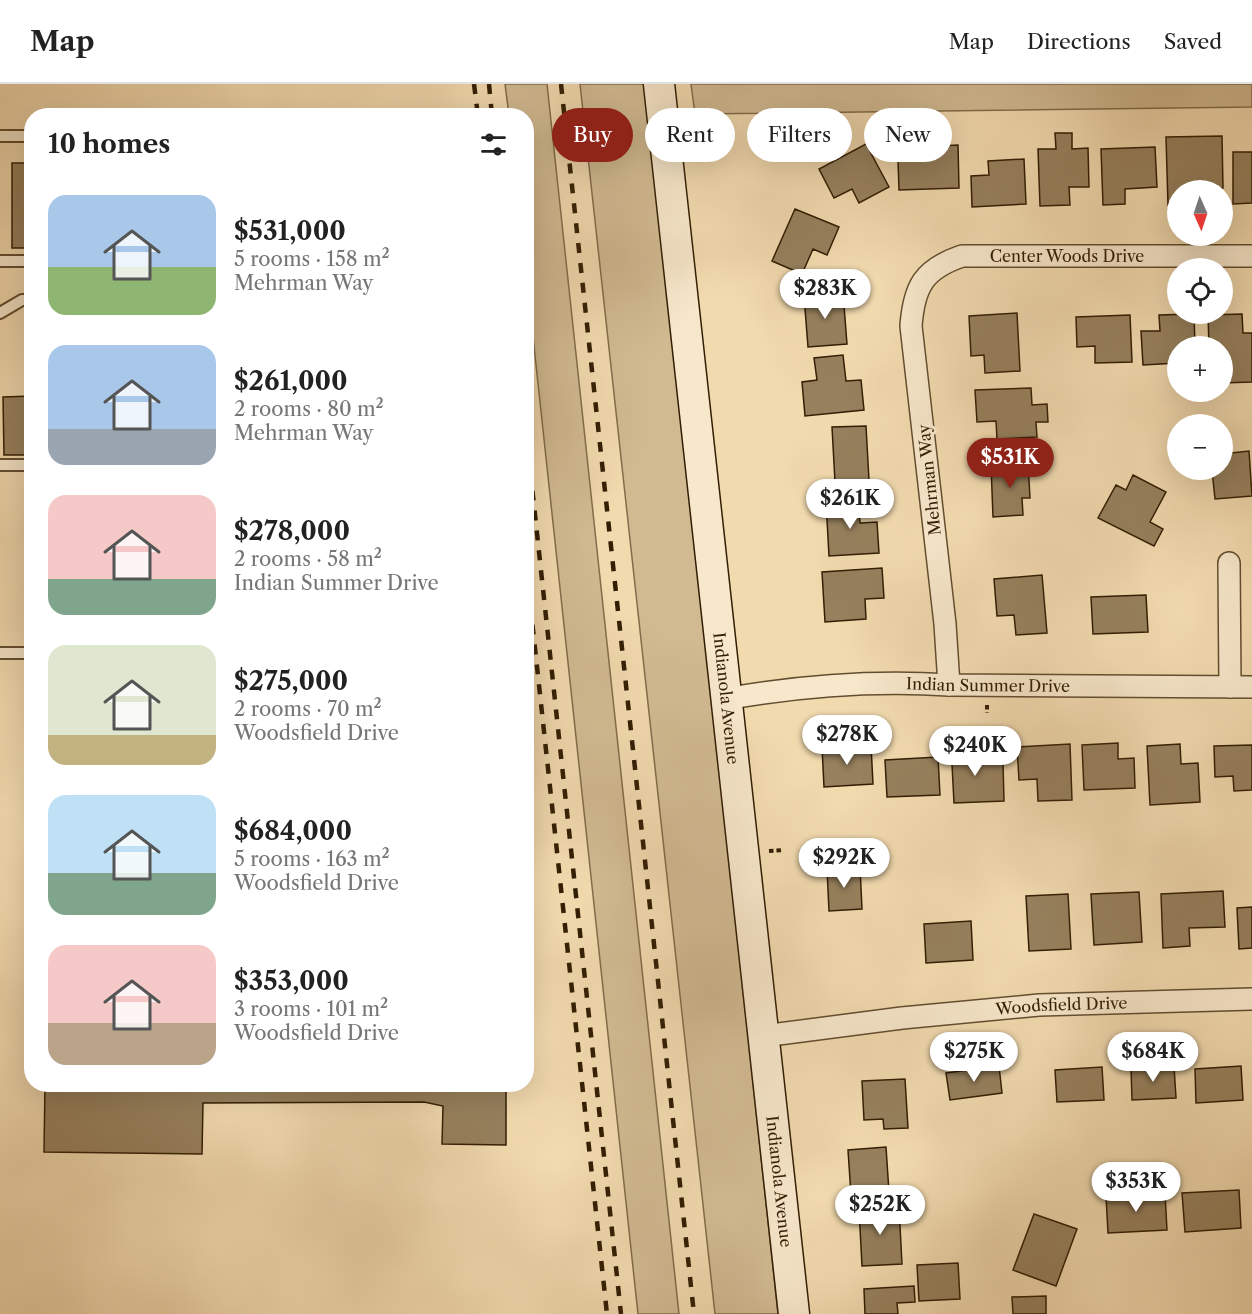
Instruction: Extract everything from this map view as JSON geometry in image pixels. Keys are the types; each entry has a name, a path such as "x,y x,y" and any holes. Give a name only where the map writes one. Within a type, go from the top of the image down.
{"main road":[{"name":"Indianola Avenue","path":"659,84 794,1314"}],"street":[{"name":"Center Woods Drive","path":"924,278 941,263 962,256 1252,256"},
{"name":"Mehrman Way","path":"924,278 913,301 911,326 945,624 949,685"},
{"path":"1229,563 1230,687"},
{"name":"Indian Summer Drive","path":"725,699 772,691 901,681 949,685 1252,687"},
{"name":"Woodsfield Drive","path":"763,1036 902,1018 1040,1005 1252,999"}],"lane":[{"path":"0,136 24,136"},
{"path":"0,261 24,261"},
{"path":"0,313 24,300"},
{"path":"0,465 24,465"},
{"path":"0,653 24,653"}],"shaded area":[{"path":"505,84 547,84 552,131 552,162 555,162 679,1314 638,1314 534,346 534,108 508,108"},
{"path":"580,84 645,84 648,108 645,108 645,162 653,162 778,1314 715,1314 589,162 633,162 633,108 583,108"},
{"path":"691,84 1252,84 1252,107 952,111 952,108 864,108 864,112 852,112 852,108 747,108 747,113 735,113 735,108 694,108"}],"building":[{"path":"1055,133 1072,133 1072,149 1088,148 1089,187 1069,187 1070,205 1040,206 1038,149 1056,149"},
{"path":"1222,136 1223,180 1167,180 1166,137"},
{"path":"864,145 864,162 876,162 889,187 859,203 852,189 834,198 819,169 832,162 852,162 852,151"},
{"path":"952,145 958,145 959,188 899,190 898,162 952,162"},
{"path":"1155,147 1157,187 1125,189 1125,204 1103,205 1101,149"},
{"path":"1233,152 1252,152 1252,203 1233,204"},
{"path":"1024,159 1026,204 972,207 971,176 989,175 988,161"},
{"path":"12,163 24,163 24,248 12,248"},
{"path":"795,209 839,227 827,255 813,249 802,274 772,261"},
{"path":"843,293 847,344 808,347 804,296"},
{"path":"1017,313 1020,371 985,373 984,355 971,356 969,316"},
{"path":"1233,314 1242,314 1243,333 1252,333 1252,382 1233,383 1233,336 1209,336 1208,324 1233,324"},
{"path":"1130,315 1132,362 1095,363 1095,346 1077,347 1076,317"},
{"path":"1159,315 1167,315 1167,324 1194,324 1195,336 1167,336 1167,364 1143,365 1141,331 1160,331"},
{"path":"843,355 846,381 861,380 864,410 805,416 802,382 817,380 814,358"},
{"path":"1031,388 1032,405 1047,404 1048,422 1036,422 1037,437 997,439 996,421 977,422 975,390"},
{"path":"24,396 24,455 4,455 3,397"},
{"path":"866,426 869,480 835,482 832,427"},
{"path":"1249,451 1252,496 1215,499 1213,480 1233,480 1233,453"},
{"path":"1028,463 1030,498 1022,498 1023,515 993,517 991,465"},
{"path":"1133,475 1166,492 1150,522 1163,529 1154,546 1098,518 1116,485 1126,490"},
{"path":"858,500 860,523 877,522 879,553 829,556 826,502"},
{"path":"882,568 884,598 865,599 866,619 825,622 822,572"},
{"path":"1042,575 1047,633 1016,635 1014,615 997,616 994,579"},
{"path":"1146,595 1148,632 1093,634 1091,597"},
{"path":"1118,743 1118,759 1134,758 1135,788 1084,790 1082,745"},
{"path":"977,744 978,764 1003,763 1004,801 954,803 951,745"},
{"path":"1070,744 1072,800 1038,801 1037,779 1019,780 1017,747"},
{"path":"1180,744 1181,764 1198,763 1200,802 1150,805 1147,746"},
{"path":"871,745 873,784 824,787 822,747"},
{"path":"1252,745 1252,790 1234,791 1233,776 1215,777 1214,746"},
{"path":"938,757 940,795 887,797 885,760"},
{"path":"860,867 862,909 829,911 827,869"},
{"path":"1223,891 1225,927 1189,928 1190,946 1163,948 1161,894"},
{"path":"1139,892 1142,942 1094,945 1091,894"},
{"path":"1068,894 1071,949 1029,951 1026,896"},
{"path":"1252,907 1252,948 1239,949 1237,908"},
{"path":"971,921 973,960 926,963 924,924"},
{"path":"999,1066 1002,1093 950,1100 946,1073"},
{"path":"1174,1066 1176,1098 1132,1100 1131,1068"},
{"path":"1241,1066 1243,1100 1196,1103 1195,1069"},
{"path":"1102,1067 1104,1100 1057,1102 1055,1070"},
{"path":"905,1079 908,1128 884,1129 883,1119 864,1120 862,1081"},
{"path":"45,1092 506,1092 506,1145 442,1144 443,1106 424,1102 203,1103 202,1154 44,1152"},
{"path":"886,1147 889,1192 851,1195 848,1150"},
{"path":"1239,1190 1241,1228 1185,1232 1182,1193"},
{"path":"1165,1193 1167,1230 1108,1233 1106,1196"},
{"path":"899,1207 902,1264 862,1266 859,1209"},
{"path":"1034,1214 1077,1229 1056,1286 1013,1270"},
{"path":"958,1263 960,1299 919,1301 917,1265"},
{"path":"914,1286 915,1302 897,1303 898,1314 865,1314 864,1289"},
{"path":"1046,1296 1046,1314 1013,1314 1012,1297"}],"railway":[{"path":"474,84 477,108"},
{"path":"489,84 491,108"},
{"path":"561,84 694,1314"},
{"path":"534,505 621,1314"},
{"path":"534,639 607,1314"}]}
